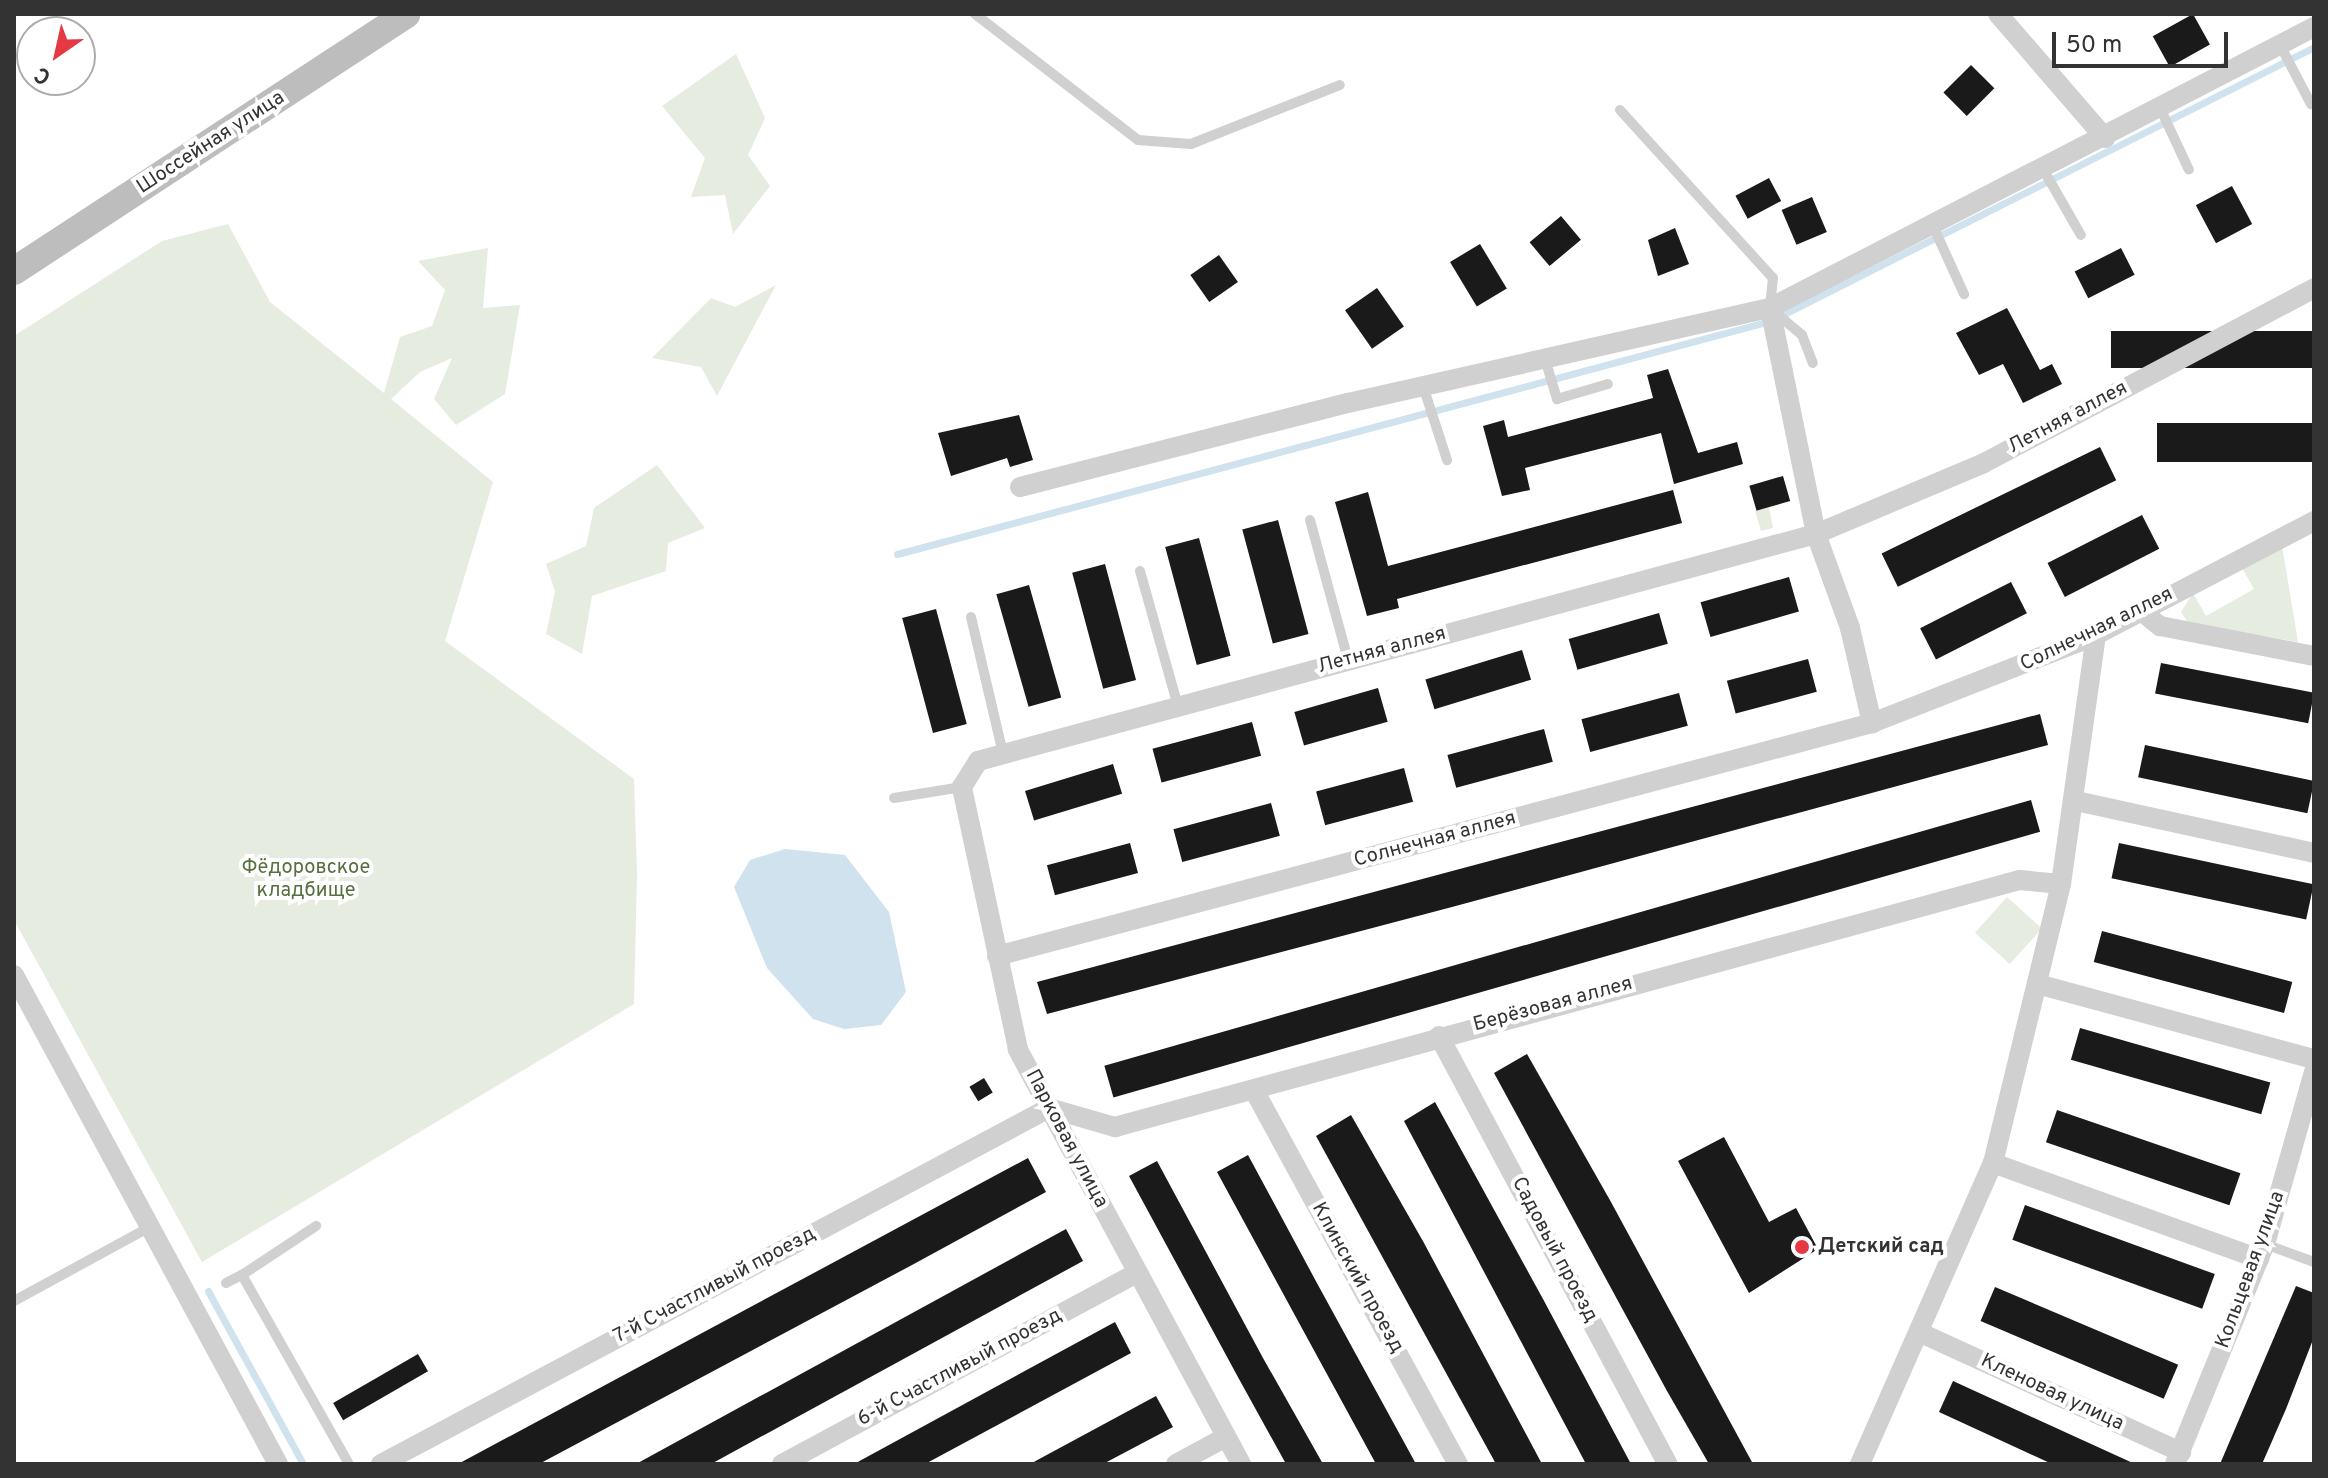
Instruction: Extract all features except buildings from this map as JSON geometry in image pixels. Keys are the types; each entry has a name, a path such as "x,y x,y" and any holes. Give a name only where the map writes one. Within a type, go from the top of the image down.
{"main road":[{"name":"Шоссейная улица","path":"14,271 406,14"}],"street":[{"path":"1998,14 2105,138"},
{"path":"1020,487 1423,386 1770,308 2105,138 2314,27"},
{"name":"Летняя аллея","path":"962,787 978,761 1003,753 1816,534 1984,463 2314,288"},
{"path":"1770,308 1816,534 1850,628 1872,723"},
{"name":"Солнечная аллея","path":"997,956 1872,723 2096,635 2314,521"},
{"path":"2140,610 2160,626 2314,656"},
{"path":"1860,1464 1923,1334 1993,1163 2041,985 2061,884 2076,801 2096,635"},
{"name":"Парковая улица","path":"962,787 1018,1049 1241,1464"},
{"path":"2076,801 2314,853"},
{"name":"Берёзовая аллея","path":"1049,1108 1115,1127 1255,1092 1439,1036 2020,880 2061,884"},
{"path":"14,975 278,1464"},
{"path":"2041,985 2314,1059"},
{"name":"Садовый проезд","path":"1439,1036 1668,1464"},
{"name":"Кольцевая улица","path":"2178,1458 2262,1251 2314,1072"},
{"name":"Клинский проезд","path":"1255,1092 1458,1464"},
{"name":"7-й Счастливый проезд","path":"381,1464 1049,1108"},
{"path":"1993,1163 2262,1251"},
{"name":"6-й Счастливый проезд","path":"782,1464 1138,1272"},
{"name":"Кленовая улица","path":"1923,1334 2178,1458"},
{"path":"1176,1464 1226,1437"}],"lane":[{"path":"975,14 1138,140 1191,144 1340,85"},
{"path":"2280,45 2311,104"},
{"path":"2160,108 2189,170"},
{"path":"1620,110 1773,278 1770,308 1802,335 1813,363"},
{"path":"2043,169 2081,235"},
{"path":"1933,226 1964,294"},
{"path":"1545,359 1557,399 1608,384"},
{"path":"1423,386 1447,460"},
{"path":"1310,520 1348,660"},
{"path":"1140,571 1178,706"},
{"path":"971,617 1003,753"},
{"path":"894,798 962,787"},
{"path":"226,1283 316,1226"},
{"path":"14,1301 150,1227"},
{"path":"2262,1251 2314,1262"},
{"path":"242,1275 349,1464"}],"green space":[{"path":"736,54 765,118 748,155 770,186 733,234 725,195 691,197 705,158 662,106"},
{"name":"Фёдоровское кладбище","path":"228,224 270,302 384,393 400,337 432,326 445,290 418,261 488,248 483,308 520,305 505,394 456,425 434,399 452,358 420,372 391,399 493,482 445,641 634,779 637,874 634,1004 202,1262 14,920 14,336 162,241"},
{"path":"776,285 717,396 701,367 652,358 711,298 735,307"},
{"path":"657,465 705,528 668,543 666,571 592,596 582,654 546,634 555,591 546,564 586,546 594,508"},
{"path":"1769,507 1773,528 1761,531 1755,511"},
{"path":"2282,546 2298,642 2189,624 2181,612 2193,593 2206,616 2254,589 2241,566"},
{"path":"2007,897 2042,928 2010,964 1975,933"}],"water":[{"path":"785,849 845,855 889,912 906,992 881,1025 844,1029 813,1019 767,968 734,887 750,860"}],"waterway":[{"path":"897,554 1770,321 2314,47"},
{"path":"208,1291 303,1464"}],"place":[{"name":"Детский сад","path":"1802,1247"}]}
